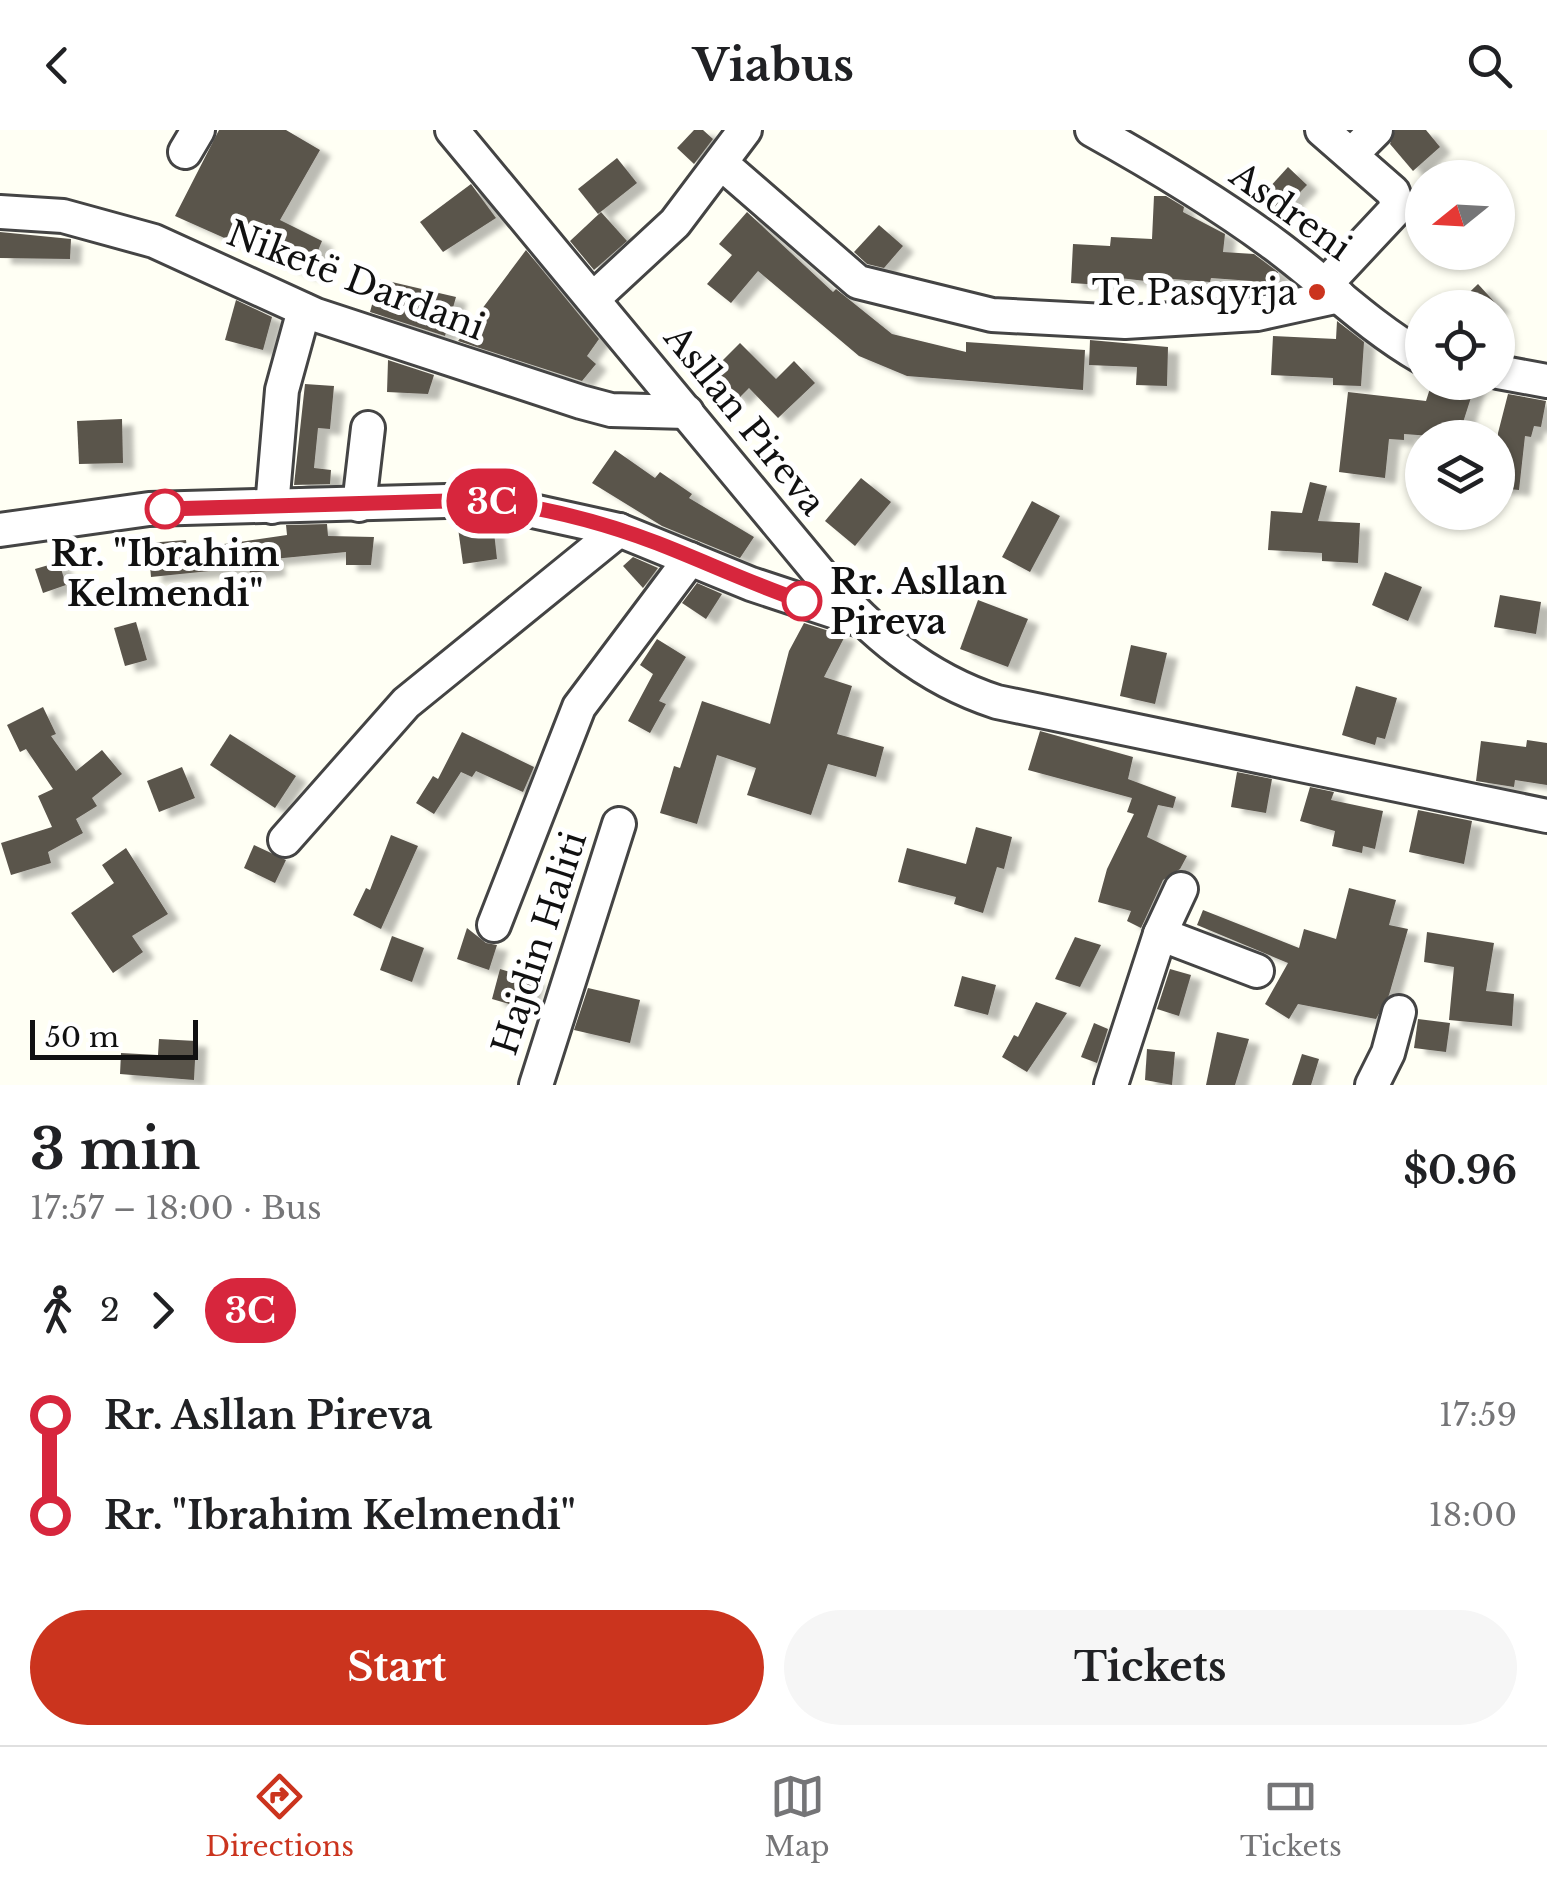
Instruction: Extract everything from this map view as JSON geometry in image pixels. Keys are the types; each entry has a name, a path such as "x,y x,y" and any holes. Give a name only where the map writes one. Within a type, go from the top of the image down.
{"street":[{"name":"Asllan Pireva","path":"452,130 860,620 916,664 996,702 1547,816"},
{"path":"594,298 674,223 745,130"},
{"name":"Asdreni","path":"1092,130 1219,206 1363,318 1405,346"},
{"path":"722,163 858,282 992,316 1125,322 1258,314 1332,291 1398,207 1393,192 1322,130"},
{"path":"1352,154 1376,130"},
{"name":"Niketë Dardani","path":"0,212 62,216 104,225 154,242 304,310 581,402 611,410 686,412"},
{"path":"272,507 282,390 304,310"},
{"path":"1515,375 1547,381"},
{"path":"359,505 368,428"},
{"path":"0,530 149,509 483,500 619,530 860,620"},
{"path":"285,840 406,703 619,530"},
{"path":"494,925 579,706 690,559"},
{"name":"Hajdin Haliti","path":"536,1085 619,824"},
{"path":"1111,1085 1160,934 1181,889"},
{"path":"1160,934 1257,971"},
{"path":"1372,1085 1388,1053 1399,1012"}],"building":[{"path":"219,130 286,130 320,150 280,220 322,241 308,275 175,216"},
{"path":"694,130 703,130 713,139 694,164 677,148"},
{"path":"1395,130 1426,130 1440,147 1425,160 1405,162 1390,144"},
{"path":"617,158 637,183 598,214 578,189"},
{"path":"1288,167 1307,185 1276,217 1258,200"},
{"path":"471,184 496,218 443,252 420,222"},
{"path":"1154,196 1166,196 1184,207 1183,212 1225,234 1223,252 1254,254 1278,272 1277,283 1211,278 1210,282 1173,279 1172,284 1102,276 1102,285 1071,283 1073,244 1110,246 1111,237 1152,239"},
{"path":"601,212 627,241 594,270 570,241"},
{"path":"747,212 833,292 836,289 892,334 966,352 966,342 1085,350 1083,390 907,376 859,356 758,271 731,303 707,284 732,255 719,244"},
{"path":"879,225 903,246 884,268 867,264 854,252"},
{"path":"0,232 71,239 70,259 0,258"},
{"path":"526,250 599,339 587,356 596,364 582,381 458,341"},
{"path":"379,279 456,297 445,336 370,312"},
{"path":"236,300 272,317 263,350 225,340"},
{"path":"1337,321 1364,342 1361,386 1333,385 1333,378 1271,375 1273,336 1336,339"},
{"path":"1090,340 1168,347 1167,386 1136,385 1137,367 1089,365"},
{"path":"740,343 776,379 794,361 815,383 778,418 749,388 738,399 707,376"},
{"path":"388,360 434,375 428,394 387,392"},
{"path":"305,384 334,386 330,429 318,428 314,468 331,470 330,484 294,485"},
{"path":"1348,392 1426,401 1470,400 1464,420 1405,420 1404,440 1389,439 1385,478 1339,472"},
{"path":"1515,395 1546,401 1541,427 1534,426 1531,437 1525,436 1519,490 1515,490 1515,420 1501,420 1506,400 1515,400"},
{"path":"122,419 123,463 79,464 77,421"},
{"path":"615,450 655,478 660,472 692,494 689,498 754,537 740,558 662,526 592,483"},
{"path":"861,478 891,502 855,546 825,521"},
{"path":"1310,482 1327,486 1318,521 1360,523 1358,563 1322,561 1322,553 1268,550 1271,511 1302,513"},
{"path":"1032,501 1060,516 1030,572 1002,557"},
{"path":"457,521 493,523 497,559 463,564"},
{"path":"327,524 328,536 374,537 371,565 346,565 346,552 273,559 275,570 250,573 249,567 151,577 148,543 186,540 187,548 287,535 286,525"},
{"path":"633,557 658,568 643,588 623,566"},
{"path":"59,562 66,585 43,593 35,569"},
{"path":"1385,572 1422,587 1408,621 1372,605"},
{"path":"697,583 722,594 706,619 682,603"},
{"path":"1500,595 1541,602 1536,634 1494,627"},
{"path":"978,600 1028,619 1008,667 960,649"},
{"path":"136,622 147,660 125,666 114,628"},
{"path":"804,623 845,636 824,677 852,686 837,734 884,747 876,777 828,764 811,815 747,795 756,768 717,755 697,824 660,813 674,766 680,768 702,701 770,724 789,651"},
{"path":"657,639 686,657 659,701 666,704 650,733 628,721 653,674 640,665"},
{"path":"1131,645 1167,653 1155,704 1120,696"},
{"path":"1356,686 1397,698 1385,739 1377,737 1375,745 1342,735"},
{"path":"43,707 56,734 51,736 76,771 102,750 122,774 92,798 97,806 76,819 83,833 48,852 51,863 11,875 1,843 52,827 38,796 53,789 26,749 20,752 7,725"},
{"path":"1040,731 1133,757 1128,779 1176,797 1173,808 1158,805 1147,837 1187,856 1180,869 1163,880 1141,928 1127,921 1131,911 1098,902 1107,869 1134,814 1127,812 1132,798 1028,770"},
{"path":"462,732 534,767 523,792 476,771 472,777 461,772 434,814 416,803 433,776 438,779"},
{"path":"230,734 296,776 275,808 210,765"},
{"path":"1527,740 1547,743 1547,785 1515,780 1514,787 1476,781 1481,741 1526,747"},
{"path":"182,767 195,798 159,812 147,781"},
{"path":"1237,772 1272,779 1266,813 1231,807"},
{"path":"1310,787 1334,792 1331,800 1383,811 1375,849 1363,846 1362,853 1332,846 1335,831 1300,821"},
{"path":"1418,810 1472,821 1464,864 1409,852"},
{"path":"976,827 1012,837 1004,869 997,867 983,913 954,904 956,897 898,882 907,848 966,864"},
{"path":"391,835 418,846 381,929 353,915 366,888 370,890"},
{"path":"254,845 286,860 275,883 244,868"},
{"path":"126,848 168,914 132,936 143,952 113,973 71,913 114,883 102,865"},
{"path":"1349,888 1396,900 1389,925 1408,929 1389,995 1376,1019 1298,1004 1289,1019 1265,1004 1288,963 1197,925 1203,910 1299,948 1304,929 1336,939"},
{"path":"467,928 486,943 497,945 489,970 457,959"},
{"path":"1427,932 1494,943 1486,991 1514,994 1512,1026 1449,1020 1454,967 1424,962"},
{"path":"392,936 424,948 412,982 380,970"},
{"path":"1075,937 1101,945 1080,987 1055,979"},
{"path":"500,969 534,979 526,1009 492,999"},
{"path":"1170,969 1191,975 1179,1016 1157,1009"},
{"path":"962,976 996,985 988,1015 954,1006"},
{"path":"588,988 640,1000 630,1043 574,1030"},
{"path":"1036,1002 1067,1013 1027,1072 1002,1057 1014,1035 1018,1037"},
{"path":"1418,1019 1450,1023 1446,1052 1414,1048"},
{"path":"1094,1023 1108,1029 1097,1063 1081,1057"},
{"path":"1217,1032 1249,1039 1235,1085 1206,1085"},
{"path":"159,1039 196,1041 194,1080 120,1074 121,1053 158,1055"},
{"path":"1147,1049 1175,1052 1172,1085 1145,1080"},
{"path":"1302,1054 1319,1059 1311,1085 1292,1085"}],"bus line":[{"name":"3C","path":"165,509 483,500 520,504 659,544 722,573 802,601"}],"place":[{"name":"Te Pasqyrja","path":"1317,292"},
{"name":"Rr. \"Ibrahim Kelmendi\"","path":"165,509"},
{"name":"Rr. Asllan Pireva","path":"802,601"}]}
